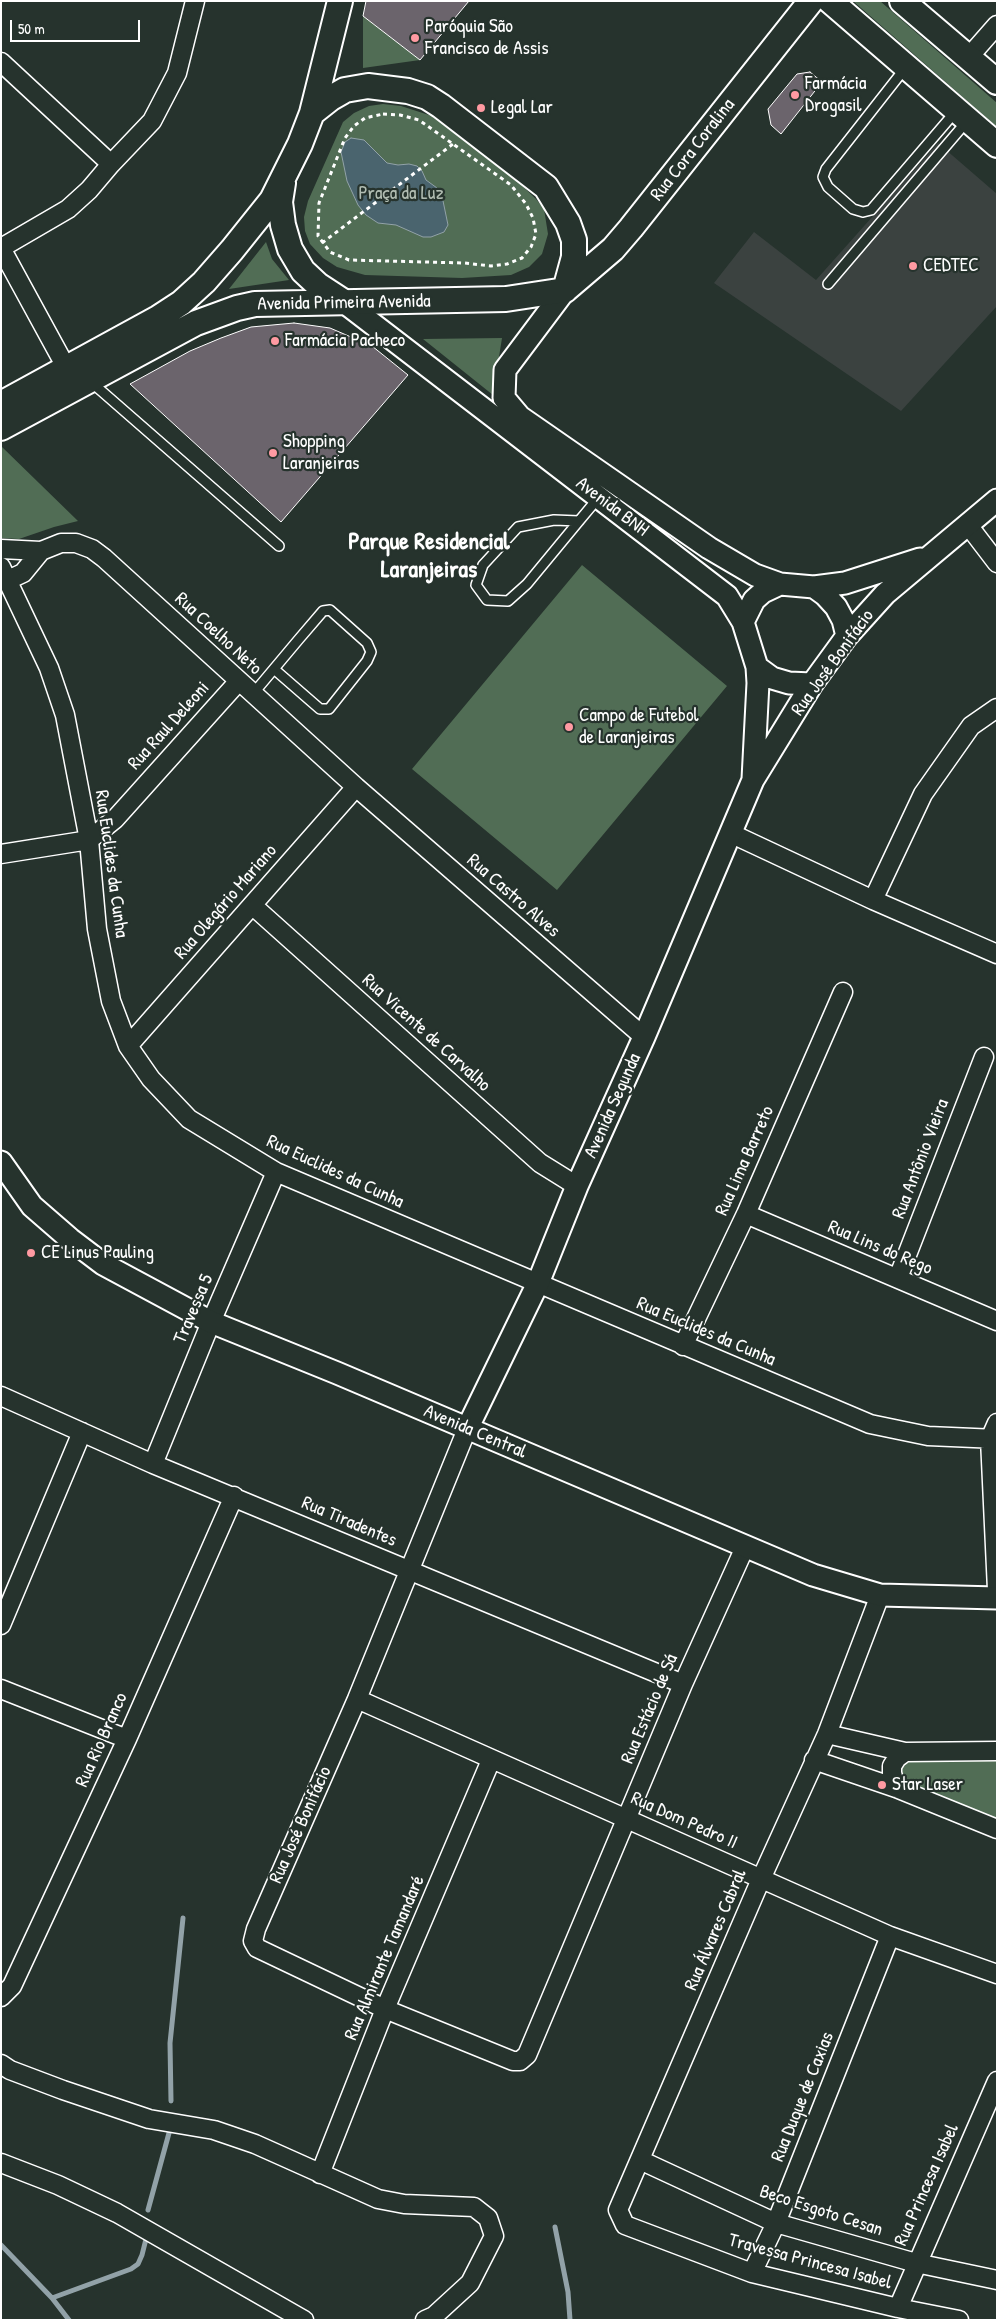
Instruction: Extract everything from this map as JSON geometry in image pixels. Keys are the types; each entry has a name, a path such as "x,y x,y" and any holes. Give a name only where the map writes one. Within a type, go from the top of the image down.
{"main road":[{"path":"1,404 158,318 181,302 204,282 254,223 272,200 312,114 340,1"},
{"name":"Rua Cora Coralina","path":"565,290 613,249 811,1"},
{"path":"830,1 997,145"},
{"path":"902,1 997,82"},
{"path":"312,114 331,98 345,90 368,86 408,91 427,97 441,106 546,187 568,223 574,240 574,257 565,290"},
{"path":"284,176 280,202 283,225 290,249 304,271 318,284 344,302"},
{"name":"Avenida Primeira Avenida","path":"1,428 217,314 255,304 506,299 565,290"}],"street":[{"path":"67,369 1,248 68,209 89,190 152,121 178,73 195,1"},
{"path":"968,58 997,25"},
{"path":"2,64 111,164"},
{"name":"Avenida BNH","path":"565,290 505,370 504,398 520,417 709,548 755,575 780,584 814,587 845,583 928,557"},
{"name":"Avenida BNH","path":"344,302 727,596 743,622 757,668 758,683 753,780"},
{"name":"Rua José Bonifácio","path":"753,780 812,684 847,636 885,594 997,500"},
{"path":"968,524 997,563"},
{"name":"Rua Coelho Neto","path":"1,549 41,551 61,543 76,544 92,549 252,695 356,786"},
{"path":"5,574 23,572 41,551"},
{"name":"Rua Euclides da Cunha","path":"5,574 49,668 65,715 89,840 97,929 111,1001 128,1046 151,1079 189,1119 276,1172 870,1424 928,1436 993,1439"},
{"path":"743,622 754,600 763,592 780,584"},
{"path":"814,587 836,607 843,620 847,636"},
{"path":"757,668 772,678 788,683 812,684"},
{"name":"Rua Raul Deleoni","path":"89,840 115,818 238,682"},
{"path":"873,900 923,794 971,726 997,708"},
{"name":"Avenida Segunda","path":"466,1429 538,1284 577,1186 644,1037 753,780"},
{"name":"Rua Olegário Mariano","path":"128,1046 356,786"},
{"name":"Rua Castro Alves","path":"356,786 644,1037"},
{"path":"730,833 873,900 997,954"},
{"path":"1,854 89,840"},
{"name":"Rua Vicente de Carvalho","path":"252,905 540,1163 577,1186"},
{"name":"Rua Lima Barreto","path":"683,1346 746,1214 842,992"},
{"name":"Rua Antônio Vieira","path":"898,1278 984,1057"},
{"name":"Avenida Central","path":"1,1162 32,1206 102,1264 211,1322 337,1372 466,1429 813,1575 880,1595 997,1598"},
{"name":"Travessa 5","path":"154,1464 211,1322 276,1172"},
{"name":"Rua Lins do Rego","path":"746,1214 997,1321"},
{"name":"Rua Tiradentes","path":"1,1396 154,1464 683,1684"},
{"path":"997,1423 993,1439 997,1590"},
{"name":"Rua José Bonifácio","path":"466,1429 357,1699 256,1929 253,1941 257,1948 385,2009 512,2061 520,2061 527,2055"},
{"path":"1,1625 82,1432"},
{"name":"Rua Rio Branco","path":"1,1997 12,1986 127,1739 234,1496"},
{"name":"Rua Estácio de Sá","path":"527,2055 683,1684 744,1547"},
{"name":"Rua Álvares Cabral","path":"625,2225 618,2210 761,1879 827,1734 880,1595"},
{"path":"1,1689 127,1739"},
{"name":"Rua Dom Pedro II","path":"357,1699 890,1936 997,1974"},
{"path":"827,1734 905,1752 997,1751"},
{"path":"896,1788 892,1766 897,1758 905,1752"},
{"name":"Rua Almirante Tamandaré","path":"320,2174 385,2009 491,1760"},
{"path":"814,1760 896,1788 997,1829"},
{"name":"Rua Duque de Caxias","path":"752,2273 776,2223 890,1936"},
{"path":"1,2064 10,2070 63,2090 150,2119 214,2130 255,2144 378,2199 404,2204 474,2207 488,2218 494,2236 470,2283 434,2316 425,2320"},
{"name":"Rua Princesa Isabel","path":"898,2308 997,2081"},
{"name":"Beco Esgoto Cesan","path":"640,2160 776,2223 916,2264 997,2280"},
{"path":"1,2163 58,2184 117,2213 304,2320"},
{"name":"Travessa Princesa Isabel","path":"625,2225 752,2273 898,2308 959,2320"}],"lane":[{"path":"906,67 826,168 823,178 834,193 854,209 863,212 871,210 962,115"},
{"path":"828,284 962,115"},
{"path":"90,381 279,546"},
{"path":"579,521 554,520 518,527 484,565 476,585 487,600 508,601 527,584 599,497"},
{"path":"252,695 323,611 330,610 367,643 371,652 367,662 329,709 320,709 274,669"}],"path":[{"path":"384,114 400,115 419,120 512,185 526,204 533,218 536,234 531,247 522,258 508,264 491,266 464,263 349,260 330,252 322,243 318,236 319,203 345,138 354,126 365,118 384,114"},
{"path":"322,243 453,144"}],"shaded area":[{"name":"CEDTEC","path":"938,143 997,194 997,306 901,411 714,283 754,232 816,280"}],"green space":[{"path":"853,1 880,1 997,103 997,127"},
{"path":"363,16 420,60 363,68"},
{"name":"Praça da Luz","path":"383,104 401,106 432,116 510,174 536,199 544,209 548,234 542,254 529,267 511,275 462,278 365,275 337,267 323,258 310,244 305,231 304,217 308,201 343,122 354,113 369,106"},
{"path":"266,242 272,259 289,280 229,289"},
{"path":"502,338 493,395 423,339"},
{"path":"1,446 78,521 19,539 1,538"},
{"name":"Campo de Futebol de Laranjeiras","path":"582,565 727,686 557,890 412,769"},
{"path":"907,1757 997,1757 997,1823 901,1785 899,1771"}],"water":[{"path":"351,138 364,140 387,163 409,164 417,166 422,171 426,180 437,188 442,196 448,225 444,232 431,237 423,237 396,225 378,223 366,215 358,205 347,181 341,152 345,142"}],"building":[{"name":"Paróquia São Francisco de Assis","path":"366,1 469,1 420,60 363,16"},
{"name":"Farmácia Drogasil","path":"810,72 822,82 781,134 771,125 768,109 797,74"},
{"name":"Shopping Laranjeiras","path":"294,323 330,328 372,346 408,375 281,522 130,384 190,351 221,338 251,327"}],"waterway":[{"path":"171,2101 170,2043 183,1918"},
{"path":"148,2210 169,2133"},
{"path":"555,2227 568,2292 570,2320"},
{"path":"52,2298 131,2269 138,2264 146,2239"},
{"path":"1,2245 52,2298 69,2320"}],"place":[{"name":"Paróquia São Francisco de Assis","path":"415,38"},
{"name":"Farmácia Drogasil","path":"795,95"},
{"name":"Legal Lar","path":"481,108"},
{"name":"CEDTEC","path":"913,266"},
{"name":"Farmácia Pacheco","path":"275,341"},
{"name":"Shopping Laranjeiras","path":"273,453"},
{"name":"Campo de Futebol de Laranjeiras","path":"569,727"},
{"name":"CE Linus Pauling","path":"31,1253"},
{"name":"Star Laser","path":"882,1785"}],"district":[{"name":"Parque Residencial Laranjeiras","path":"429,557"}]}
